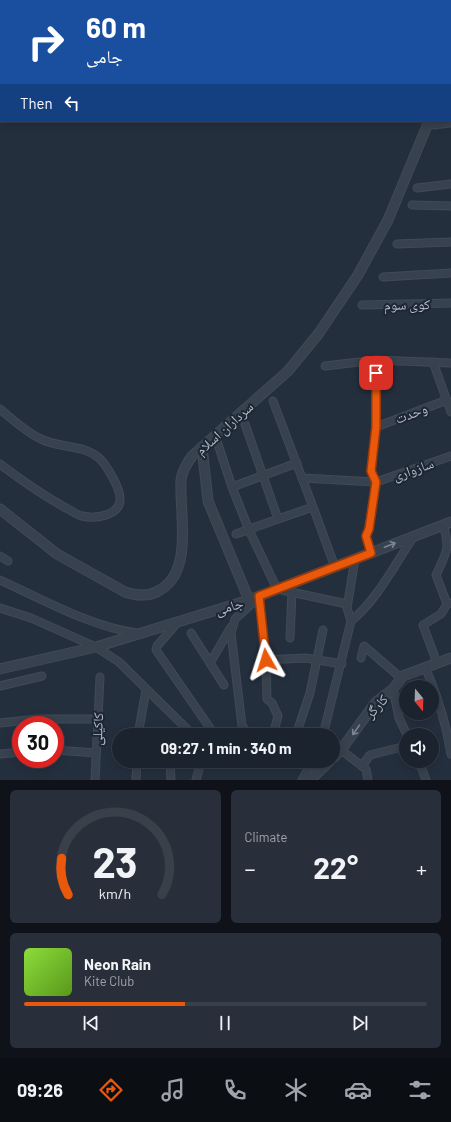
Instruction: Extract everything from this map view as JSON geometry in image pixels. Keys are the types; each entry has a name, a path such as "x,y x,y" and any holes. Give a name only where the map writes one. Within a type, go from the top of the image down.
{"street":[{"path":"431,123 451,123"},
{"name":"سرداران اسلام","path":"0,509 57,554 108,584 132,594 149,595 156,593 169,584 177,570 182,538 181,479 184,467 202,446 288,371 319,333 358,275 388,220 431,123"},
{"path":"417,188 451,184"},
{"path":"412,205 451,206"},
{"path":"397,244 451,242"},
{"path":"383,277 451,273"},
{"name":"کوی سوم","path":"362,305 451,303"},
{"path":"371,553 366,536 369,529 376,482 371,471 376,427 376,360"},
{"path":"325,366 376,360 451,363"},
{"path":"433,362 451,412"},
{"name":"وحدت","path":"376,427 447,400"},
{"path":"273,401 335,567"},
{"path":"0,409 40,439 80,448 99,458 108,469 120,497 119,506 109,514 98,517 81,516 33,488 0,464"},
{"path":"245,424 264,475 278,519"},
{"path":"215,435 232,487 249,530 277,589 348,604"},
{"path":"202,446 208,501 250,600"},
{"name":"سازواری","path":"376,482 451,456"},
{"path":"232,487 296,463"},
{"path":"302,478 376,482"},
{"path":"236,534 313,508"},
{"path":"437,663 423,625 441,614 449,604 436,575 448,548 447,523"},
{"name":"جامی","path":"0,669 96,647 250,600 447,523"},
{"path":"352,621 374,596 414,536"},
{"path":"0,556 8,561"},
{"path":"325,728 352,621 348,604 355,559"},
{"path":"0,580 63,609 117,631 140,634"},
{"path":"290,638 292,592"},
{"path":"210,663 236,619 259,596"},
{"path":"259,596 267,699 272,703 278,716 275,728"},
{"path":"0,608 31,618 96,647 119,662 186,728"},
{"path":"177,622 156,646 156,650 210,728"},
{"path":"232,626 231,633 242,726 244,728"},
{"path":"298,728 310,693 323,630"},
{"path":"191,633 224,685"},
{"path":"361,658 364,646 401,678 451,658"},
{"path":"264,660 289,657 316,659 342,664"},
{"path":"425,668 436,691 444,719 451,754"},
{"path":"0,686 42,676"},
{"name":"کاکیلی","path":"95,780 100,677"},
{"name":"کارگر","path":"341,750 376,702 393,689 401,678"},
{"path":"393,689 399,718 404,728"},
{"path":"139,728 146,690"},
{"path":"0,723 37,720 98,719"},
{"path":"362,766 370,755 399,748"},
{"path":"341,750 366,769 368,780"},
{"path":"64,751 96,753"},
{"path":"0,754 12,753"},
{"path":"136,780 137,768"},
{"path":"170,768 171,780"},
{"path":"196,780 199,768"},
{"path":"302,780 308,768"},
{"path":"310,780 323,768"},
{"path":"421,768 426,780"}],"route":[{"path":"266,660 259,596 371,553 366,536 369,529 376,482 371,471 376,427 376,373"}]}
